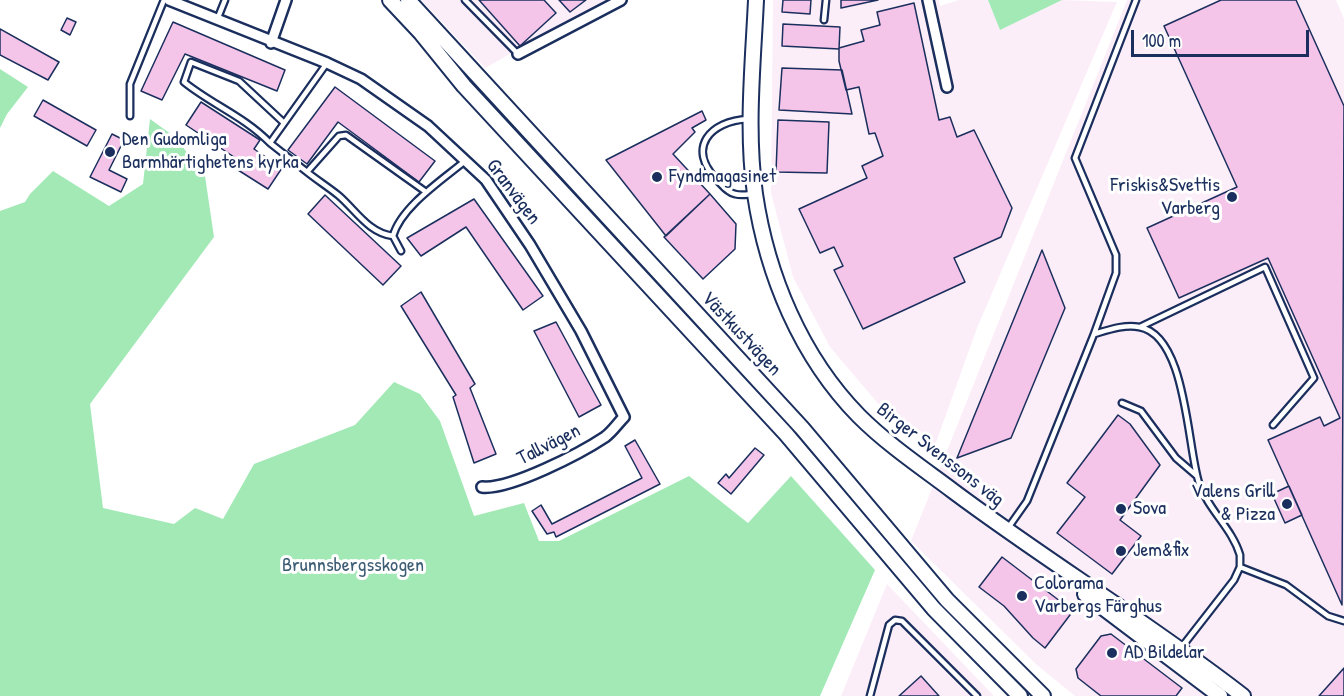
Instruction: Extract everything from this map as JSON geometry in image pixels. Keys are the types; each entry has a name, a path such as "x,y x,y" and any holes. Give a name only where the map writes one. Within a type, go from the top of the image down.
{"street":[{"name":"Granvägen","path":"169,0 185,3 217,20 327,63 361,79 428,126 486,180 530,245 581,331 624,417"},
{"path":"271,42 286,0"},
{"name":"Västkustvägen","path":"390,0 421,33 464,87 793,442 934,609 1020,696"},
{"name":"Västkustvägen","path":"408,0 795,421 947,600 1043,696"},
{"path":"518,54 621,0"},
{"name":"Birger Svenssons väg","path":"756,0 750,118 755,194 762,230 780,291 802,338 834,386 859,416 892,446 1032,549 1181,649 1218,692"},
{"path":"928,0 947,87"},
{"name":"Tallvägen","path":"483,487 494,488 526,479 606,436 624,417"},
{"name":"Birger Svenssons väg","path":"1032,549 1099,606 1218,692 1243,696"}],"lane":[{"path":"130,116 130,84 164,0"},
{"path":"217,20 225,0"},
{"path":"465,0 518,54"},
{"path":"824,20 825,0"},
{"name":"Birger Svenssons väg","path":"1006,530 1027,501 1116,273 1116,255 1075,158 1136,0"},
{"path":"283,122 239,81 191,62 184,82 201,96 229,110 339,196 371,228 381,234 393,236"},
{"path":"270,143 327,63"},
{"path":"750,118 725,121 715,128 703,146 702,154 710,173 729,192 742,195 755,194"},
{"path":"307,172 339,136 346,135 426,192"},
{"path":"401,251 393,236 396,225 426,192 465,161"},
{"path":"1094,334 1119,328 1140,327 1265,267 1314,378 1273,425"},
{"path":"1140,327 1159,337 1172,361 1182,391 1197,476 1208,502 1238,547 1240,567 1226,592 1173,660"},
{"path":"1122,404 1141,411 1176,458 1197,476"},
{"path":"1240,567 1286,585 1328,616 1344,621"},
{"path":"870,696 890,625 895,620 902,621 977,696"}],"shaded area":[{"path":"421,0 607,0 485,68"},
{"path":"773,0 939,0 940,6 959,0 988,0 1000,30 1062,0 1117,2 977,328 934,448 881,407 830,347 793,277 771,193"},
{"path":"1127,0 1336,0 1344,19 1344,696 1075,696 1037,665 911,541"},
{"path":"887,584 994,696 841,696"}],"green space":[{"path":"988,0 1062,0 1000,30"},
{"path":"0,69 28,87 7,114 0,128"},
{"name":"Brunnsbergsskogen","path":"150,119 175,137 205,176 214,237 90,404 103,508 174,524 195,508 223,519 254,464 355,425 394,382 420,394 440,421 474,516 524,503 539,541 559,541 689,476 748,523 791,476 875,570 820,696 0,696 0,211 25,202 53,171 109,206 143,184"}],"building":[{"path":"479,0 544,0 556,13 520,46"},
{"path":"559,0 586,0 570,12"},
{"path":"783,0 811,0 810,14 782,12"},
{"path":"841,0 878,0 841,8"},
{"path":"1221,0 1296,0 1344,106 1342,605 1268,440 1320,417 1324,426 1340,418 1268,258 1179,298 1147,228 1237,187 1164,26"},
{"path":"914,3 939,120 950,117 957,137 974,130 1012,208 1001,237 954,258 965,282 863,329 834,270 843,266 834,247 820,253 799,209 867,178 862,166 883,156 875,133 869,134 859,87 846,90 839,61 839,48 864,41 861,30 880,25 877,12"},
{"path":"67,18 76,22 70,35 61,30"},
{"path":"173,22 285,70 277,91 185,54 162,100 141,91"},
{"path":"783,24 840,27 839,49 782,46"},
{"path":"0,29 59,62 48,80 0,55"},
{"path":"782,68 842,70 852,114 779,110"},
{"path":"335,87 435,161 419,182 338,122 307,164 288,150"},
{"path":"43,100 96,130 87,146 34,116"},
{"path":"201,102 260,140 254,149 282,168 268,189 238,170 243,163 186,125"},
{"name":"Fyndmagasinet","path":"702,111 706,120 692,128 695,132 673,154 710,194 666,236 606,160"},
{"path":"778,120 829,122 827,173 776,172"},
{"name":"Den Gudomliga Barmhärtighetens kyrka","path":"112,134 124,140 109,170 127,179 121,192 90,177"},
{"path":"710,194 736,224 735,249 703,279 664,237"},
{"path":"325,195 401,266 383,285 308,214"},
{"path":"474,199 543,296 523,310 466,227 421,256 407,238"},
{"path":"1042,250 1065,308 1011,438 957,458"},
{"path":"421,292 475,384 470,388 496,454 474,463 453,397 456,395 401,306"},
{"path":"556,322 601,405 579,417 534,331"},
{"path":"1118,415 1130,424 1160,465 1120,520 1141,536 1112,574 1057,533 1085,497 1067,483"},
{"path":"635,440 660,484 556,537 554,532 547,534 532,511 541,505 552,524 642,478 625,446"},
{"path":"755,448 764,455 731,494 718,483 726,474 729,478"},
{"name":"Valens Grill & Pizza","path":"1289,486 1302,515 1285,523 1272,494"},
{"name":"Colorama Varbergs Färghus","path":"1002,557 1073,611 1045,648 1004,606 979,587"},
{"name":"AD Bildelar","path":"1111,634 1182,688 1176,696 1101,696 1078,678 1076,669 1101,636"},
{"path":"1344,668 1344,696 1319,696"},
{"path":"921,676 939,696 899,696"}],"place":[{"name":"Den Gudomliga Barmhärtighetens kyrka","path":"110,152"},
{"name":"Fyndmagasinet","path":"657,177"},
{"name":"Friskis&Svettis Varberg","path":"1232,197"},
{"name":"Valens Grill & Pizza","path":"1287,504"},
{"name":"Sova","path":"1121,509"},
{"name":"Jem&fix","path":"1121,551"},
{"name":"Colorama Varbergs Färghus","path":"1022,596"},
{"name":"AD Bildelar","path":"1112,653"}]}
